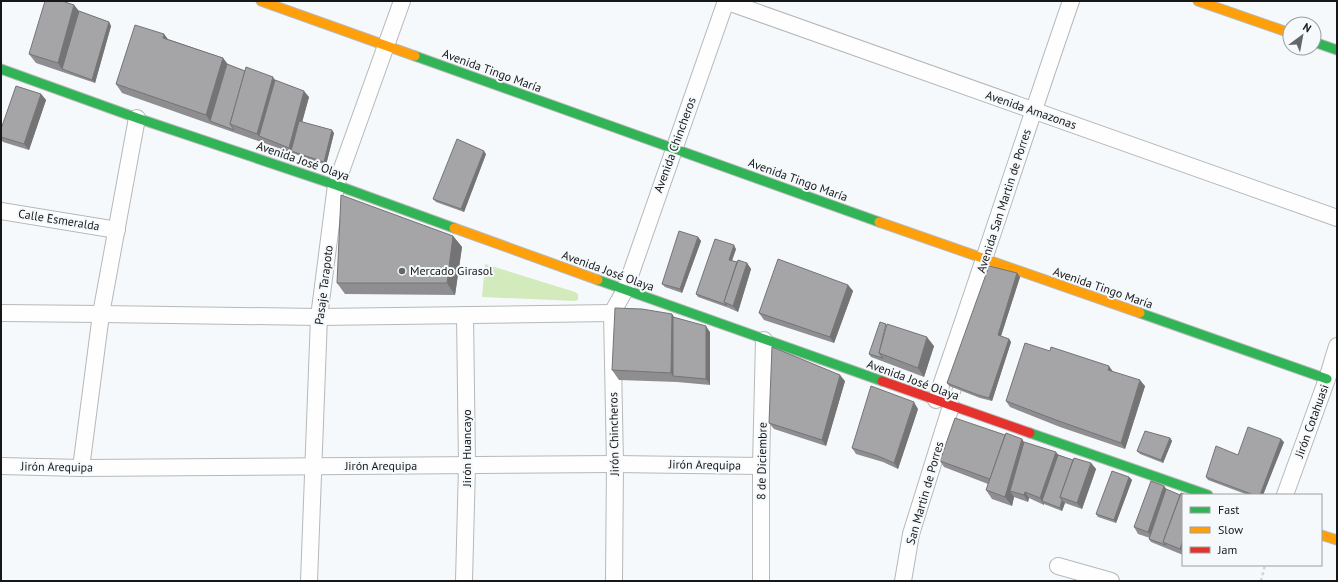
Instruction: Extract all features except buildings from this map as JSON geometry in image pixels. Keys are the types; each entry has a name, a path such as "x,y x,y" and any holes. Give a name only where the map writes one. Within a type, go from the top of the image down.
{"street":[{"name":"Avenida Tingo María","path":"261,1 985,259 1000,268 1327,379"},
{"name":"Pasaje Tarapoto","path":"309,581 318,317 336,185 402,1"},
{"name":"Avenida Amazonas","path":"725,1 1337,218"},
{"name":"Avenida Chincheros","path":"625,290 725,1"},
{"name":"Avenida San Martin de Porres","path":"936,400 946,383 982,282 985,259 1033,111 1071,1"},
{"path":"1198,1 1282,30"},
{"path":"1322,45 1337,50"},
{"name":"Avenida José Olaya","path":"1,69 137,118 336,185 764,340 1205,494"},
{"path":"81,468 101,314 137,118"},
{"name":"Calle Esmeralda","path":"1,211 117,230"},
{"path":"1,314 318,317 612,313 625,290"},
{"name":"Jirón Chincheros","path":"612,313 615,464 614,581"},
{"name":"Jirón Huancayo","path":"464,581 467,466 465,315"},
{"name":"8 de Diciembre","path":"761,581 761,466 764,340"},
{"name":"Jirón Cotahuasi","path":"1285,494 1327,379 1337,346"},
{"name":"San Martin de Porres","path":"903,581 911,534 951,406"},
{"name":"Jirón Arequipa","path":"1,466 81,468 615,464 761,466"},
{"path":"1322,535 1337,540"},
{"path":"1058,566 1111,581"}],"lane":[{"path":"951,406 957,389"}],"path":[{"path":"1261,581 1265,566"}],"green space":[{"path":"485,264 575,292 578,294 578,300 482,297"}],"traffic: fast":[{"path":"1322,45 1337,50"},
{"path":"415,56 879,222"},
{"path":"1,69 137,118 336,185 454,228"},
{"path":"598,280 882,381"},
{"path":"1140,313 1327,379"},
{"path":"1030,433 1205,494"}],"traffic: slow":[{"path":"261,1 415,56"},
{"path":"1198,1 1282,30"},
{"path":"879,222 1140,313"},
{"path":"454,228 598,280"},
{"path":"1322,535 1337,540"}],"traffic: jam":[{"path":"882,381 1030,433"}],"place":[{"name":"Mercado Girasol","path":"402,271"}]}
